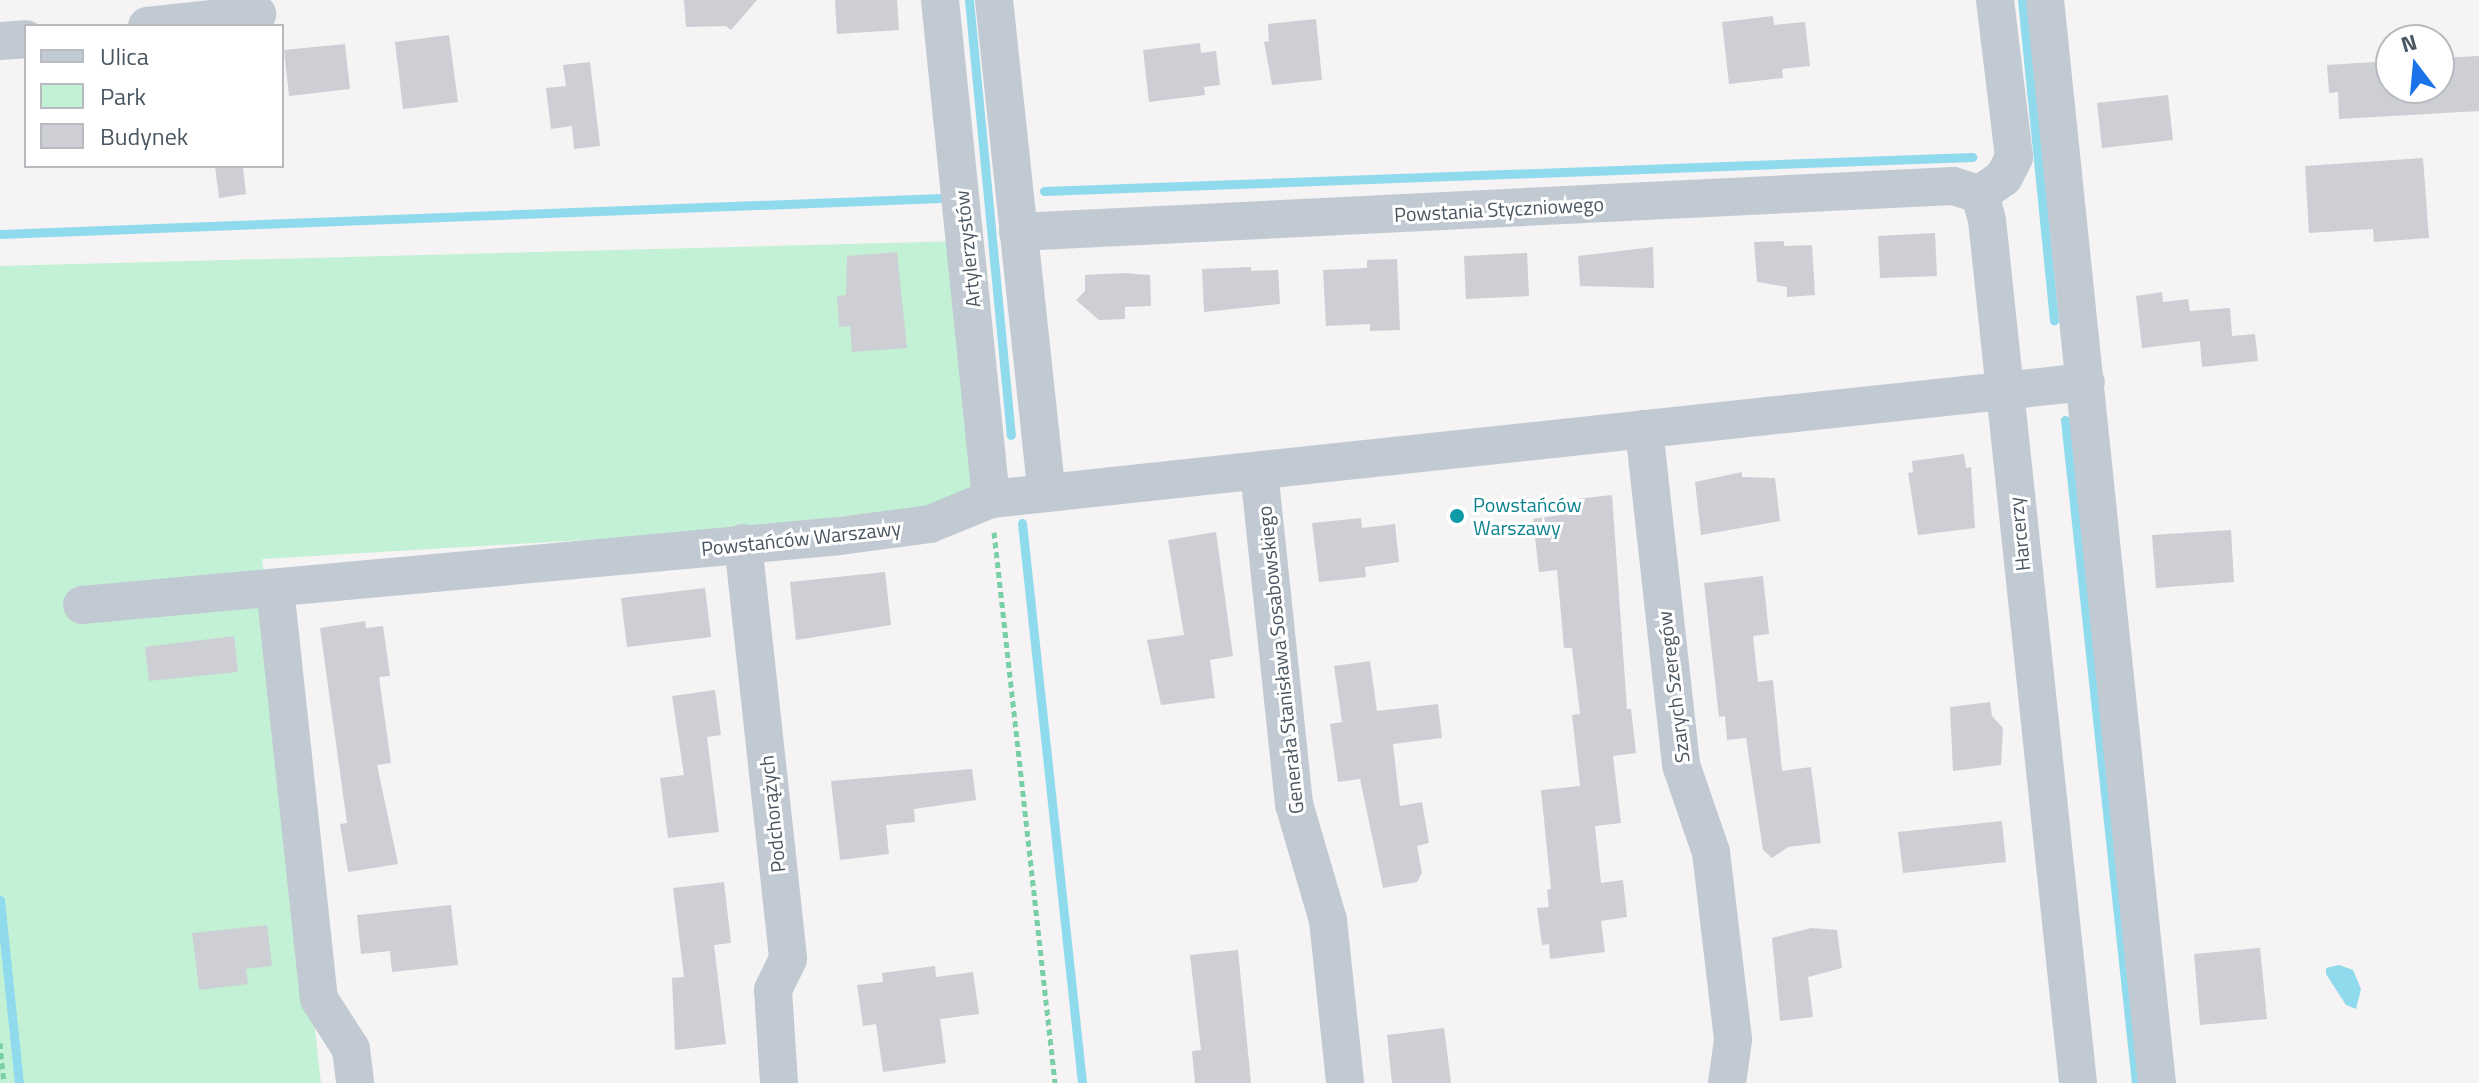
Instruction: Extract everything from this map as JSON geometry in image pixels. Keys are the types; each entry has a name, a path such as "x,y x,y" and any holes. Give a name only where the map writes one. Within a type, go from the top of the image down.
{"street":[{"name":"Artylerzystów","path":"940,0 991,499"},
{"path":"994,0 1047,493"},
{"path":"1980,194 2004,177 2014,157 1995,0"},
{"path":"2045,0 2157,1083"},
{"path":"165,24 257,14"},
{"path":"0,41 24,39"},
{"name":"Powstania Styczniowego","path":"1018,232 1953,186 1980,194"},
{"name":"Harcerzy","path":"1980,194 1987,220 2078,1083"},
{"name":"Powstańców Warszawy","path":"82,605 930,524 991,499 2086,382"},
{"name":"Szarych Szeregów","path":"1644,429 1681,765 1711,852 1733,1040 1727,1083"},
{"name":"Generała Stanisława Sosabowskiego","path":"1259,471 1294,804 1328,920 1345,1083"},
{"name":"Podchorążych","path":"743,543 788,959 773,990 779,1083"},
{"path":"275,588 319,999 351,1049 355,1083"}],"path":[{"path":"991,499 1055,1083"},
{"path":"0,1043 4,1083"}],"green space":[{"path":"962,241 972,517 262,559 321,1083 0,1083 0,266"}],"water":[{"path":"2339,965 2353,970 2361,989 2356,1009 2346,1005 2326,974 2326,968"}],"building":[{"path":"684,0 757,0 731,30 726,26 686,27"},
{"path":"835,0 897,0 899,30 837,34"},
{"path":"1773,16 1774,25 1805,22 1810,66 1782,69 1783,78 1729,84 1722,22"},
{"path":"1316,19 1322,80 1272,85 1264,42 1269,41 1268,24"},
{"path":"449,35 458,102 403,109 395,42"},
{"path":"1200,43 1201,53 1216,51 1220,85 1204,87 1205,95 1149,102 1143,50"},
{"path":"345,44 350,89 289,96 284,50"},
{"path":"2479,56 2479,111 2339,119 2338,92 2329,93 2327,65 2375,62 2375,104 2455,104 2455,57"},
{"path":"590,62 600,146 574,149 572,126 551,129 546,88 566,86 563,65"},
{"path":"2168,95 2173,140 2102,148 2097,103"},
{"path":"2423,158 2429,238 2374,242 2373,229 2309,233 2305,166"},
{"path":"215,168 243,168 246,194 219,198"},
{"path":"1935,233 1937,276 1880,278 1878,236"},
{"path":"1784,241 1784,246 1812,245 1815,295 1787,297 1787,287 1757,282 1754,242"},
{"path":"1653,247 1654,288 1580,286 1578,256"},
{"path":"897,252 907,348 852,352 850,326 839,327 837,296 846,295 847,256"},
{"path":"1527,253 1529,296 1466,299 1464,256"},
{"path":"1397,259 1400,330 1370,331 1370,324 1326,326 1323,270 1367,268 1367,260"},
{"path":"1251,267 1251,271 1278,270 1280,304 1204,312 1202,269"},
{"path":"1085,275 1150,275 1151,306 1125,307 1125,319 1099,320 1076,300 1085,291"},
{"path":"2162,292 2163,302 2188,299 2190,311 2230,308 2232,336 2255,334 2258,361 2202,367 2200,341 2142,348 2136,296"},
{"path":"1964,454 1966,468 1971,467 1975,528 1918,535 1908,473 1913,472 1912,461"},
{"path":"1742,472 1742,477 1775,478 1780,521 1701,535 1695,482"},
{"path":"1612,495 1627,709 1631,709 1636,753 1613,756 1621,823 1595,826 1601,883 1623,880 1627,917 1601,921 1605,952 1550,959 1549,944 1542,945 1537,908 1549,907 1547,890 1551,889 1541,790 1580,786 1572,715 1580,714 1572,648 1564,648 1557,570 1539,572 1533,519 1560,515 1559,501"},
{"path":"1361,518 1362,528 1395,524 1399,562 1365,567 1366,577 1319,582 1312,523"},
{"path":"2231,530 2234,582 2156,588 2152,535"},
{"path":"1216,532 1233,656 1210,660 1215,698 1161,705 1147,640 1184,635 1168,540"},
{"path":"885,572 891,625 796,640 790,582"},
{"path":"1763,576 1769,634 1753,636 1758,682 1773,680 1782,771 1811,767 1821,843 1788,847 1772,858 1763,850 1746,738 1727,740 1725,716 1719,717 1704,583"},
{"path":"705,588 711,637 627,647 621,598"},
{"path":"365,621 366,628 383,626 390,676 379,677 391,763 377,765 398,864 348,872 340,824 347,823 320,628"},
{"path":"234,636 238,672 149,681 145,647"},
{"path":"1370,661 1377,711 1438,704 1442,738 1393,744 1400,806 1422,802 1429,843 1417,846 1422,873 1417,882 1383,888 1360,779 1338,782 1330,724 1342,722 1334,666"},
{"path":"715,690 721,735 707,737 719,832 668,838 660,778 684,775 672,696"},
{"path":"1990,702 1992,716 2003,728 2001,765 1953,771 1950,707"},
{"path":"972,769 976,800 914,809 915,822 886,825 889,854 840,860 831,781"},
{"path":"2002,821 2006,862 1903,873 1898,832"},
{"path":"724,882 731,943 714,945 726,1044 675,1050 672,978 684,977 673,888"},
{"path":"451,905 458,965 392,972 390,951 361,954 357,915"},
{"path":"267,925 272,966 246,969 248,984 199,990 192,933"},
{"path":"1811,928 1837,930 1842,968 1808,977 1813,1017 1780,1021 1772,938"},
{"path":"2260,948 2267,1019 2200,1025 2194,954"},
{"path":"1238,950 1251,1083 1195,1083 1192,1051 1201,1050 1190,955"},
{"path":"935,966 936,977 973,972 979,1014 940,1019 946,1063 883,1072 876,1024 863,1026 857,985 883,982 882,973"},
{"path":"1444,1028 1451,1083 1392,1083 1387,1035"}],"waterway":[{"path":"969,0 1011,435"},
{"path":"2022,0 2054,320"},
{"path":"1044,191 1972,157"},
{"path":"0,234 941,198"},
{"path":"2065,420 2136,1083"},
{"path":"1022,523 1082,1083"},
{"path":"0,900 19,1083"}],"place":[{"name":"Powstańców Warszawy","path":"1457,516"}]}
